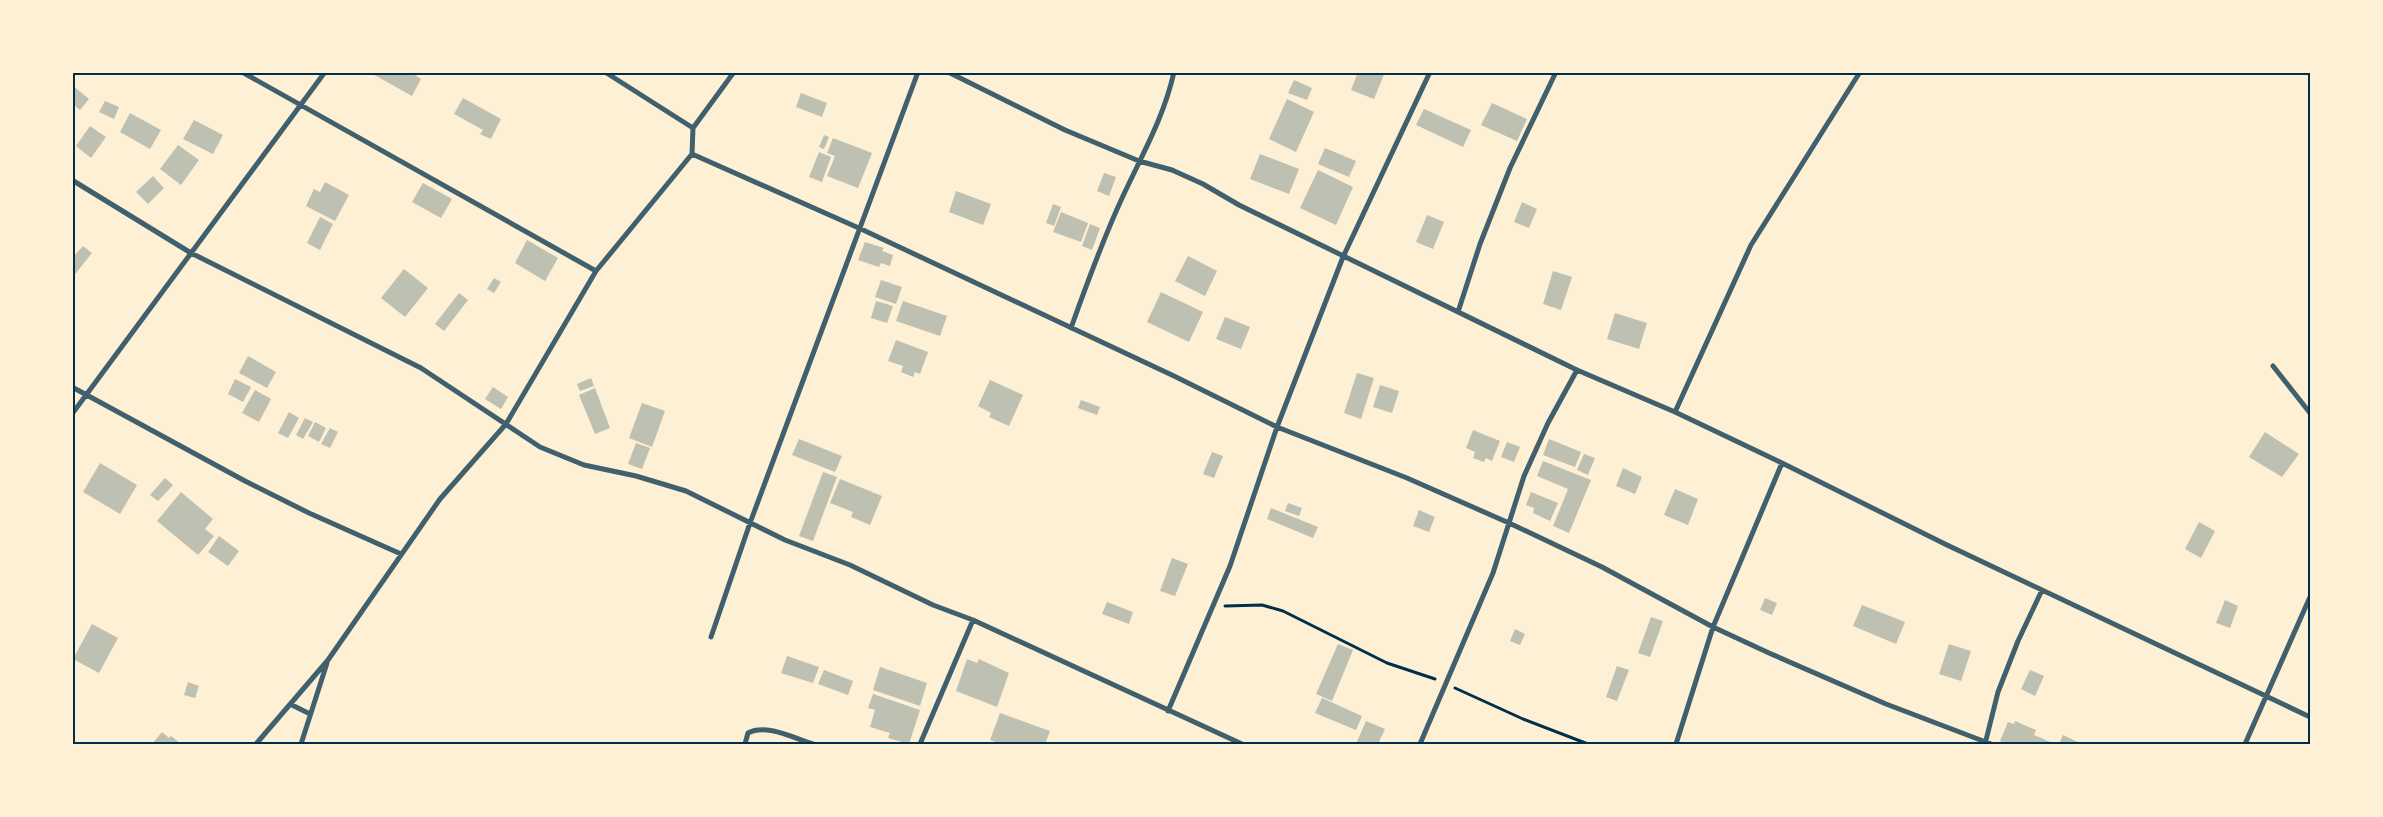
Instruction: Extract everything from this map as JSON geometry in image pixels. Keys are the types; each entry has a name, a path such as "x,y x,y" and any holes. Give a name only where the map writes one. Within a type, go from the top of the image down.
{"street":[{"path":"242,72 596,271"},
{"path":"72,414 325,72"},
{"path":"605,72 693,128"},
{"path":"256,744 292,705 328,660 440,499 506,424 596,271 692,154 693,128 734,72"},
{"path":"711,637 750,523 918,72"},
{"path":"948,72 1065,130 1139,160 1172,170 1203,184 1239,205 1343,257 1577,370 1674,412 1782,463 2042,590 2310,717"},
{"path":"1070,328 1104,238 1163,112 1174,72"},
{"path":"1168,710 1230,566 1277,427 1343,257 1430,72"},
{"path":"1458,312 1480,244 1510,168 1556,72"},
{"path":"1674,412 1751,245 1860,72"},
{"path":"692,154 861,229 1277,427 1407,478 1509,523 1663,598 1714,627 1851,689 1987,744 1998,692 2018,641 2042,590"},
{"path":"72,180 191,253 421,368 540,447 584,465 636,476 686,491 750,523 973,620 1242,744"},
{"path":"2273,366 2310,413"},
{"path":"1420,744 1493,573 1524,476 1548,423 1577,370"},
{"path":"72,387 245,481 309,513 401,554"},
{"path":"1676,744 1714,627 1782,463"},
{"path":"2245,744 2310,597"},
{"path":"920,744 973,620"},
{"path":"302,744 328,660"},
{"path":"292,705 310,714"},
{"path":"745,744 748,732 755,729 769,730 814,744"}],"path":[{"path":"1212,607 1262,605 1283,611 1387,663 1445,683 1523,719 1588,744"}],"building":[{"path":"369,72 410,72 421,79 412,96"},
{"path":"1358,72 1385,72 1374,99 1351,90"},
{"path":"1294,80 1312,88 1307,100 1288,93"},
{"path":"72,85 89,99 80,110 72,103"},
{"path":"801,93 827,103 822,117 796,107"},
{"path":"463,98 501,119 491,139 480,134 483,130 454,114"},
{"path":"1287,99 1314,112 1296,152 1269,139"},
{"path":"105,101 119,107 114,119 99,112"},
{"path":"1492,103 1527,119 1517,141 1481,125"},
{"path":"1424,109 1471,130 1463,147 1416,125"},
{"path":"130,113 161,130 150,149 120,132"},
{"path":"194,120 223,135 213,154 183,139"},
{"path":"90,126 106,137 91,158 76,146"},
{"path":"824,135 829,137 824,149 819,147"},
{"path":"833,138 872,153 858,188 827,176 835,156 827,153"},
{"path":"178,145 199,160 181,185 160,169"},
{"path":"1325,148 1356,161 1349,177 1318,164"},
{"path":"819,152 831,157 822,182 809,177"},
{"path":"1260,154 1299,169 1289,194 1250,179"},
{"path":"1318,170 1353,187 1336,225 1300,208"},
{"path":"1104,173 1116,177 1109,196 1097,191"},
{"path":"153,176 164,188 148,204 136,192"},
{"path":"325,182 349,195 335,221 306,206 314,189 320,192"},
{"path":"423,183 452,199 441,218 412,202"},
{"path":"956,191 991,204 983,225 949,212"},
{"path":"1522,202 1537,209 1529,228 1514,222"},
{"path":"1053,204 1061,207 1054,226 1046,223"},
{"path":"1061,212 1088,223 1081,242 1053,232"},
{"path":"1427,215 1444,222 1433,249 1416,242"},
{"path":"320,217 333,224 320,250 307,243"},
{"path":"1090,224 1100,228 1092,250 1082,246"},
{"path":"527,240 558,258 545,281 515,263"},
{"path":"865,242 884,248 882,251 893,255 890,266 881,263 879,267 858,260"},
{"path":"83,246 92,253 72,278 72,255 74,256"},
{"path":"1188,256 1217,271 1205,296 1175,281"},
{"path":"404,269 428,288 405,317 381,298"},
{"path":"1553,271 1572,277 1561,310 1543,304"},
{"path":"494,278 501,282 494,293 487,289"},
{"path":"881,280 902,287 896,304 875,297"},
{"path":"1161,292 1203,312 1189,342 1147,322"},
{"path":"459,293 468,300 444,331 435,324"},
{"path":"876,301 893,306 887,323 871,318"},
{"path":"903,301 947,316 940,336 896,321"},
{"path":"1615,313 1647,323 1639,349 1607,339"},
{"path":"1225,317 1250,327 1241,349 1216,339"},
{"path":"896,340 928,352 920,374 915,372 913,377 901,372 903,366 888,361"},
{"path":"248,356 276,372 267,388 239,373"},
{"path":"1357,373 1374,378 1361,419 1344,413"},
{"path":"591,378 594,386 580,391 577,384"},
{"path":"235,379 251,387 243,402 228,394"},
{"path":"990,380 1023,395 1009,426 989,417 991,413 978,406"},
{"path":"1380,385 1399,391 1392,413 1373,407"},
{"path":"493,387 508,397 501,409 485,399"},
{"path":"595,388 610,428 595,434 579,395"},
{"path":"255,390 271,399 259,422 242,413"},
{"path":"1081,400 1100,407 1097,415 1078,408"},
{"path":"642,403 665,411 652,447 629,438"},
{"path":"289,412 299,418 288,438 278,433"},
{"path":"305,418 313,422 303,439 296,435"},
{"path":"315,422 326,428 319,442 308,436"},
{"path":"330,428 338,432 330,448 321,444"},
{"path":"1473,430 1500,441 1492,461 1486,458 1484,462 1473,458 1475,452 1466,448"},
{"path":"2265,432 2299,454 2282,477 2249,457"},
{"path":"799,439 842,456 835,472 792,455"},
{"path":"1549,439 1581,452 1575,467 1543,455"},
{"path":"1507,442 1520,447 1514,462 1501,457"},
{"path":"636,443 650,448 642,469 628,464"},
{"path":"1212,452 1223,456 1214,478 1203,474"},
{"path":"1584,454 1595,458 1588,475 1577,470"},
{"path":"1543,461 1591,480 1569,533 1553,526 1568,489 1537,476"},
{"path":"100,463 137,485 120,514 83,492"},
{"path":"1623,468 1642,477 1635,494 1616,486"},
{"path":"823,472 837,477 813,541 799,536"},
{"path":"165,478 173,485 158,501 150,495"},
{"path":"840,479 882,496 870,525 851,517 853,512 830,503"},
{"path":"1675,489 1698,499 1688,525 1664,515"},
{"path":"181,492 213,519 205,529 214,536 198,555 157,521"},
{"path":"1531,492 1558,503 1550,521 1533,513 1534,508 1526,505"},
{"path":"1288,503 1302,508 1299,516 1285,511"},
{"path":"1271,508 1318,527 1313,538 1267,519"},
{"path":"1419,510 1435,517 1429,532 1413,526"},
{"path":"2199,522 2215,531 2201,558 2185,549"},
{"path":"219,536 239,551 228,566 208,552"},
{"path":"1172,558 1188,564 1175,596 1160,591"},
{"path":"1765,598 1777,603 1772,615 1760,610"},
{"path":"2225,600 2238,606 2230,628 2216,623"},
{"path":"1107,602 1133,612 1129,624 1102,614"},
{"path":"1862,605 1905,622 1896,644 1853,626"},
{"path":"1651,617 1663,621 1650,657 1638,653"},
{"path":"92,624 118,638 99,673 73,659"},
{"path":"1515,629 1525,634 1520,645 1510,641"},
{"path":"1338,644 1353,650 1332,701 1316,694"},
{"path":"1949,644 1971,651 1961,681 1939,674"},
{"path":"787,656 819,667 813,683 781,673"},
{"path":"967,659 977,663 979,659 1009,673 997,707 956,691"},
{"path":"1617,666 1629,670 1617,701 1606,697"},
{"path":"880,667 927,683 920,706 873,690"},
{"path":"824,670 853,681 848,695 818,684"},
{"path":"2030,670 2044,676 2035,696 2021,689"},
{"path":"188,682 199,686 195,698 184,695"},
{"path":"873,694 920,710 909,744 888,738 890,733 870,727 875,710 868,708"},
{"path":"1322,698 1362,716 1356,730 1315,713"},
{"path":"1000,713 1050,731 1045,744 1001,744 990,740"},
{"path":"1366,721 1385,729 1378,744 1356,744"},
{"path":"2015,721 2036,730 2034,735 2055,744 2008,744 2000,741 2008,722 2014,724"},
{"path":"162,732 169,738 171,736 180,743 152,744"},
{"path":"2063,735 2078,742 2077,744 2059,744"}]}
